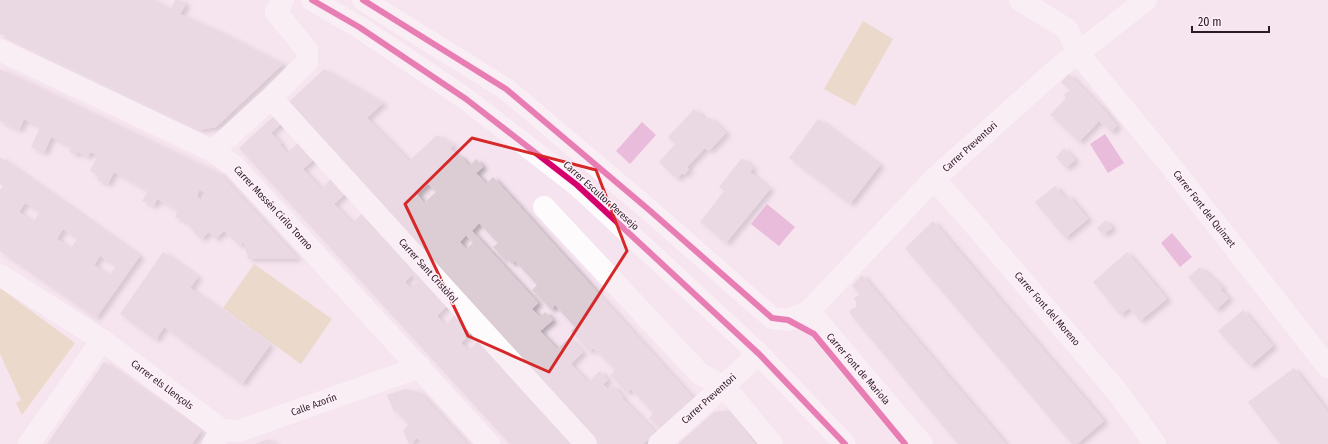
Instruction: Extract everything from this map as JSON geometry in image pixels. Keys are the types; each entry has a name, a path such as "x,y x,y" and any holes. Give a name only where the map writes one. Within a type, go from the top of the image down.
{"street":[{"path":"213,151 271,98 307,62 307,50 276,12 283,0"},
{"name":"Carrer Escultor Peresejo","path":"312,0 359,27 466,99 577,185 759,354 846,444"},
{"name":"Carrer Escultor Peresejo","path":"362,0 506,89 648,209 772,318 788,320 808,311"},
{"name":"Carrer Font del Quinzet","path":"1020,0 1067,29 1078,53 1166,160 1328,367"},
{"name":"Carrer Preventori","path":"808,311 934,179 1057,70 1146,0"},
{"name":"Carrer Mossèn Cirilo Tormo","path":"0,50 213,151 234,166 490,444"},
{"name":"Carrer Sant Cristòfol","path":"271,98 586,444"},
{"name":"Carrer Font del Moreno","path":"934,179 1119,394 1155,444"},
{"path":"544,207 700,374 724,386 772,444"},
{"name":"Carrer els Llençols","path":"0,275 102,340 218,437"},
{"name":"Carrer Font de Mariola","path":"808,311 922,444"},
{"path":"29,444 102,340"},
{"name":"Carrer Preventori","path":"659,444 759,354"},
{"name":"Calle Azorín","path":"218,437 239,431 420,367"}],"highlighted area":[{"path":"472,138 596,170 627,251 549,372 468,336 405,204"}],"shaded area":[{"path":"863,21 893,39 855,106 824,89"},
{"path":"642,122 656,135 630,164 616,151"},
{"path":"1105,134 1124,163 1108,173 1090,144"},
{"path":"767,204 795,227 779,246 751,224"},
{"path":"1172,233 1192,257 1180,267 1161,243"},
{"path":"254,264 332,319 301,364 223,308"},
{"path":"0,288 75,343 22,415 16,403 21,400 0,354"}],"building":[{"path":"0,0 156,0 156,2 171,9 175,0 179,0 186,4 180,14 218,31 283,64 216,127 200,130 0,34"},
{"path":"0,69 220,174 298,259 248,259 244,242 240,246 224,231 215,239 209,232 201,239 185,222 175,217 178,210 157,199 154,206 142,201 148,191 114,172 108,184 97,180 99,175 90,171 98,155 90,152 88,157 77,152 76,155 69,152 71,147 51,137 44,153 31,147 40,127 24,119 19,130 0,121","holes":["199,190 206,193 201,200 197,197"]},
{"path":"324,69 383,103 367,118 409,161 437,135 454,145 450,148 469,166 476,159 483,167 476,173 486,184 493,177 693,398 660,429 649,418 653,413 631,389 627,393 610,375 615,370 593,348 589,352 571,331 575,327 555,305 551,310 532,290 537,285 515,261 512,264 506,257 504,259 493,247 498,243 479,223 472,231 538,303 532,309 540,317 545,312 553,320 540,331 557,349 569,338 583,352 571,364 581,375 588,382 600,371 608,380 603,384 608,389 613,385 623,397 622,398 656,433 643,444 598,444 287,104","holes":["428,184 436,192 424,203 417,194","466,235 473,243 466,249 460,242"]},
{"path":"1069,74 1104,110 1117,126 1111,132 1099,121 1079,142 1050,115 1066,98 1063,95 1070,90 1061,82"},
{"path":"694,109 706,120 709,117 726,133 709,151 705,148 687,167 689,169 684,175 682,173 677,179 659,162 675,144 668,137"},
{"path":"276,114 283,122 271,133 281,143 280,145 287,153 300,141 315,158 303,169 321,189 333,177 347,192 334,204 352,223 364,212 449,304 437,316 445,325 457,313 474,330 461,343 468,351 481,338 571,444 510,444 239,148","holes":["412,275 417,282 410,288 405,282"]},
{"path":"818,119 880,165 850,204 789,158"},
{"path":"1064,148 1075,160 1066,168 1056,157"},
{"path":"0,157 140,256 96,318 0,251 0,190 3,186 0,184","holes":["25,203 40,212 33,222 19,212","63,229 77,239 71,248 57,239","100,256 116,266 109,275 94,265"]},
{"path":"742,158 753,168 750,172 770,189 726,243 700,222 724,191 719,187"},
{"path":"1055,186 1065,198 1068,195 1088,219 1065,238 1035,202"},
{"path":"1106,220 1112,228 1103,235 1097,228"},
{"path":"933,221 1104,421 1077,444 1072,444 905,248"},
{"path":"163,252 198,277 190,288 270,345 242,384 164,327 156,340 120,314"},
{"path":"1127,252 1167,299 1140,321 1129,308 1120,315 1093,282"},
{"path":"1200,267 1222,287 1221,290 1229,298 1216,310 1188,277"},
{"path":"862,275 1006,444 958,444 851,315 850,310 856,307 854,298 860,294 852,286"},
{"path":"1243,310 1273,346 1250,366 1218,331"},
{"path":"104,362 201,431 192,444 47,444"},
{"path":"1294,368 1328,412 1328,444 1280,444 1248,402"},
{"path":"405,389 419,392 467,444 423,444 417,438 409,444 403,430 408,425 396,411 394,412 387,395"},
{"path":"731,410 755,444 678,444 714,412"},
{"path":"268,439 276,444 255,444"}],"cycle path":[{"path":"312,0 359,27 466,99 577,185 759,354 845,444"},
{"path":"363,0 506,89 648,209 772,318 788,320 814,334 905,444"}]}
